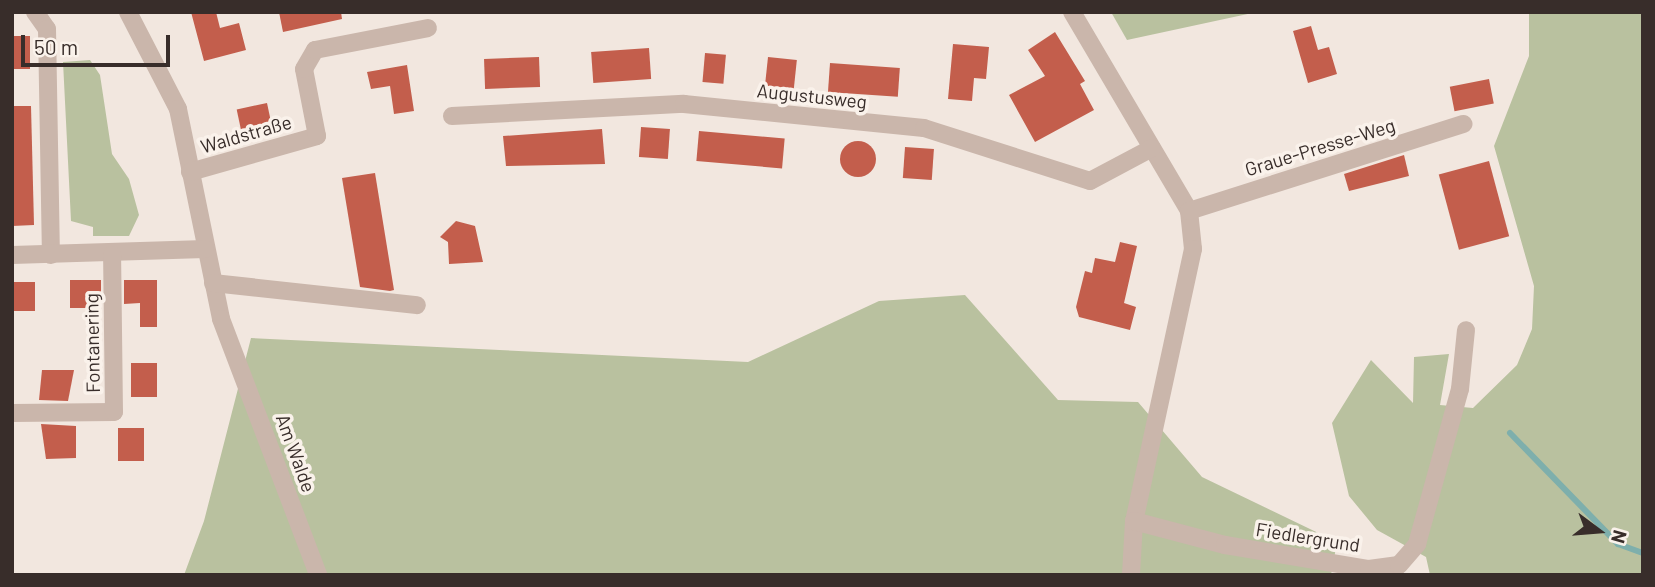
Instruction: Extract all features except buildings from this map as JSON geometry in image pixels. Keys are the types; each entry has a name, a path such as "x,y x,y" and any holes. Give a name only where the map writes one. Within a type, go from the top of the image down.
{"street":[{"path":"35,12 47,29 51,255"},
{"name":"Waldstraße","path":"128,12 178,109 213,283 233,347"},
{"path":"1072,12 1189,211 1193,249 1134,521 1131,575"},
{"name":"Waldstraße","path":"190,172 317,136 304,69 315,50 428,28"},
{"name":"Augustusweg","path":"452,116 684,104 959,134 1090,181 1152,148"},
{"name":"Graue-Presse-Weg","path":"1189,211 1417,143 1464,124"},
{"path":"12,255 112,255 205,248"},
{"name":"Fontanering","path":"12,413 114,412 112,255"},
{"path":"213,283 417,305"},
{"name":"Fiedlergrund","path":"1134,521 1225,545 1369,569 1399,565 1417,544 1461,389 1466,330"},
{"name":"Am Walde","path":"233,347 317,575"}],"green space":[{"path":"1111,12 1257,12 1127,40"},
{"path":"1529,12 1643,12 1643,575 1430,575 1426,557 1377,530 1349,496 1332,423 1371,360 1413,403 1414,357 1449,354 1440,405 1473,408 1517,365 1532,329 1534,286 1494,146 1529,56"},
{"path":"90,60 100,75 112,154 129,179 139,215 129,236 93,236 93,227 71,221 63,62"},
{"path":"965,295 1058,400 1138,402 1202,477 1337,542 1331,575 184,575 204,521 251,338 748,362 879,301"}],"waterway":[{"path":"1510,433 1618,544 1643,553"}]}
